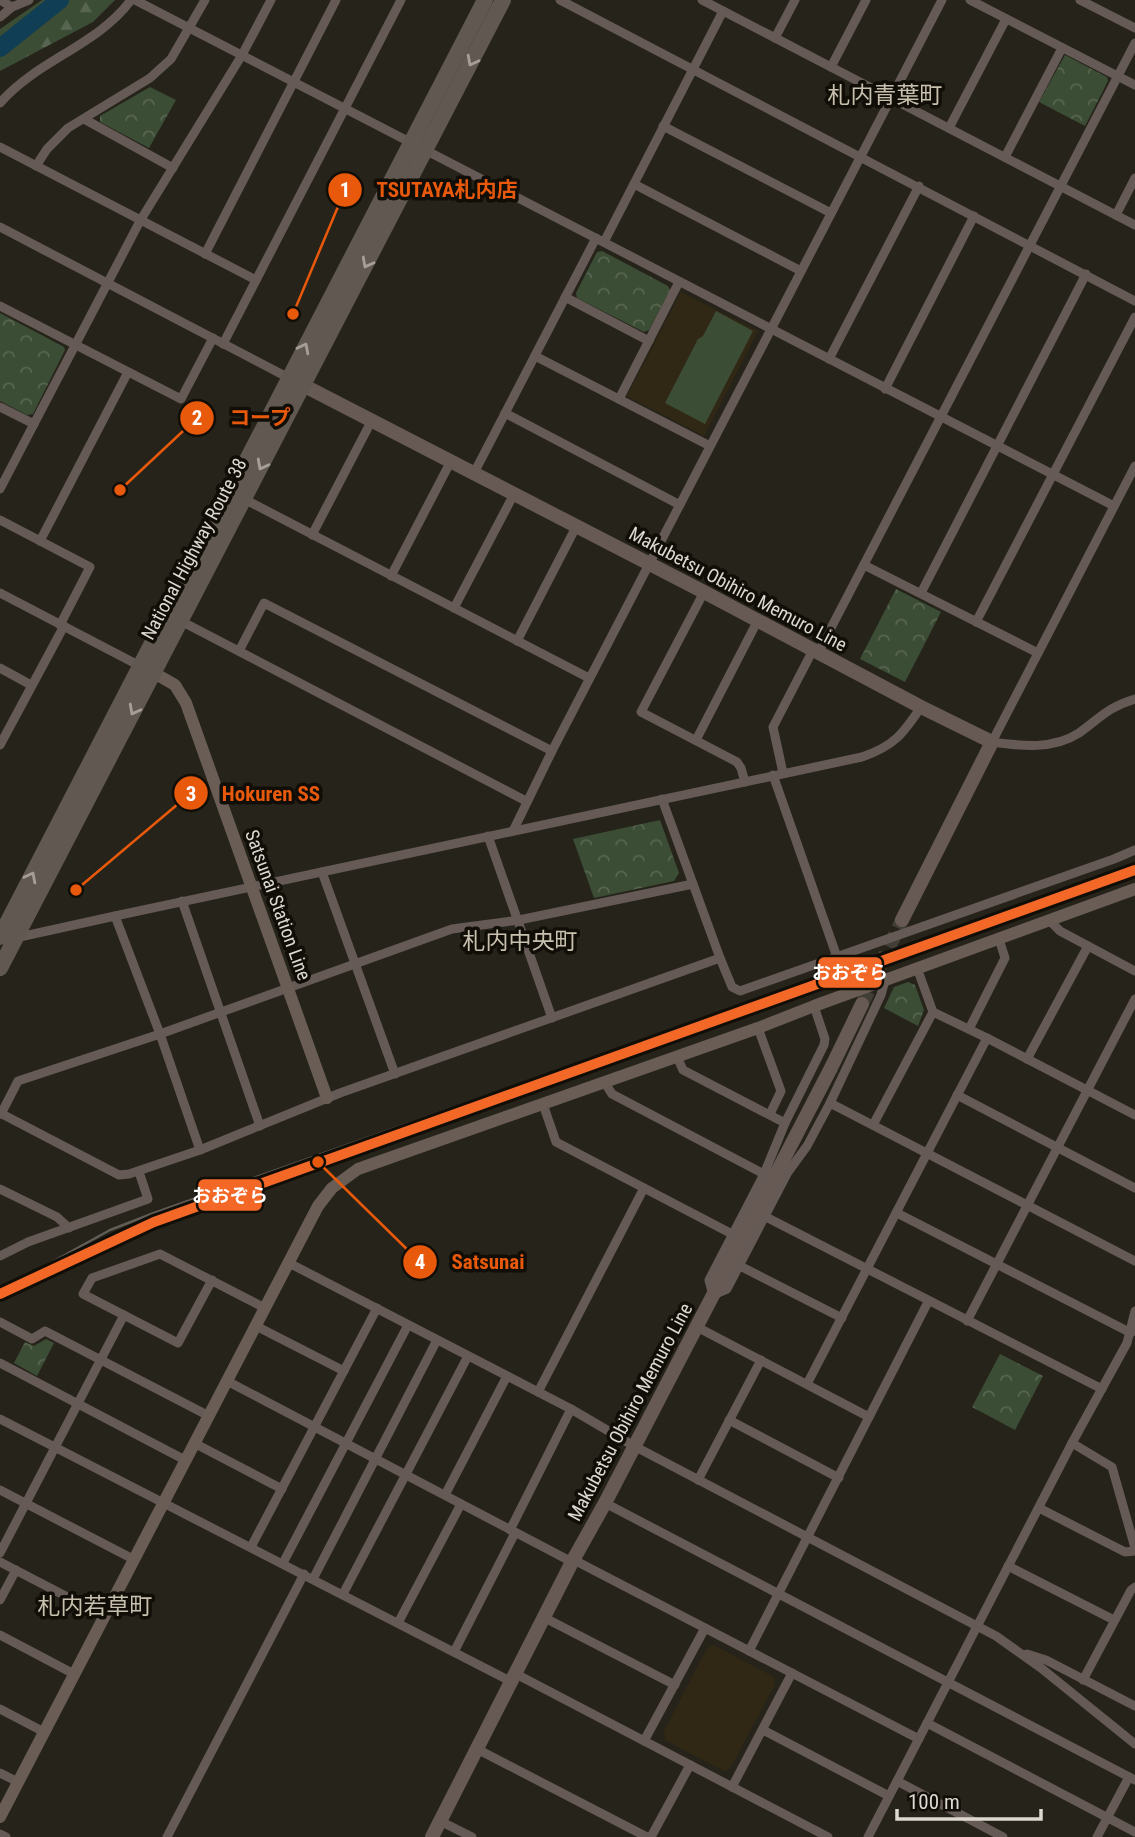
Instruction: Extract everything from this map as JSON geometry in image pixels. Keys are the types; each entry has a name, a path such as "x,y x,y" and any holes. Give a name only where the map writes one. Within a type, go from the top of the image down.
{"highway":[{"name":"National Highway Route 38","path":"0,968 5,939 296,382 426,150 503,0"},
{"name":"National Highway Route 38","path":"174,617 244,499 296,382 481,3"}],"main road":[{"name":"Makubetsu Obihiro Memuro Line","path":"296,382 992,742"},
{"path":"902,920 992,742"},
{"name":"Makubetsu Obihiro Memuro Line","path":"432,1837 862,1004"}],"street":[{"path":"0,0 12,7"},
{"path":"0,17 12,7 29,0"},
{"path":"0,103 22,81 90,39 120,15 133,0 1114,506"},
{"path":"36,166 47,149 68,128 150,78 171,59 205,0"},
{"path":"0,489 140,220 242,55 271,0"},
{"path":"205,254 336,0"},
{"path":"223,344 401,0"},
{"path":"560,0 1135,301"},
{"path":"702,0 722,7 775,38 1135,225"},
{"path":"775,38 795,0"},
{"path":"831,67 866,0"},
{"path":"513,831 589,678 942,0"},
{"path":"970,0 1135,85"},
{"path":"1080,0 1135,28"},
{"path":"474,473 565,297 634,184 722,7"},
{"path":"949,128 1006,19"},
{"path":"838,957 778,774 773,727 864,565 1135,43"},
{"path":"1005,157 1062,48"},
{"path":"83,119 173,168"},
{"path":"663,127 831,214"},
{"path":"0,147 256,280"},
{"path":"1116,215 1135,178"},
{"path":"634,184 801,271"},
{"path":"829,359 919,187"},
{"path":"885,388 974,216"},
{"path":"0,227 296,382"},
{"path":"921,593 1086,274"},
{"path":"619,399 679,282"},
{"path":"565,297 649,341"},
{"path":"0,306 181,399 213,338"},
{"path":"976,622 1135,317"},
{"path":"535,356 710,446"},
{"path":"40,541 128,372"},
{"path":"0,407 34,424"},
{"path":"505,413 680,505"},
{"path":"312,535 372,419"},
{"path":"391,576 451,461"},
{"path":"1135,466 992,742 1024,746 1048,745 1076,735 1111,708 1135,699"},
{"path":"454,608 513,495"},
{"path":"244,499 589,678"},
{"path":"0,520 90,567 0,745"},
{"path":"517,640 576,527"},
{"path":"864,565 1038,653"},
{"path":"704,592 641,712 737,762 745,782"},
{"path":"0,593 147,669"},
{"path":"239,651 264,603 552,751"},
{"path":"174,617 526,801"},
{"path":"696,740 758,621"},
{"path":"0,668 32,685"},
{"name":"Satsunai Station Line","path":"147,669 175,685 187,703 327,1098"},
{"path":"5,939 862,757 891,744 906,730 921,706"},
{"path":"662,799 720,958 732,987 740,991 1135,850"},
{"path":"488,836 552,1018"},
{"path":"322,872 395,1073"},
{"path":"693,884 519,920 452,929 160,1034 18,1081 1,1114 119,1175 139,1172 327,1098 720,958"},
{"path":"0,1817 318,1206 332,1188 358,1169 758,1028 1135,889"},
{"path":"182,901 260,1126"},
{"path":"115,916 200,1150"},
{"path":"1050,921 1060,931 1135,971"},
{"path":"969,1029 1005,958 999,939"},
{"path":"1027,1059 1088,946"},
{"path":"918,968 933,1012 1135,1115"},
{"path":"814,1006 825,1039 824,1045 785,1123 764,1174 709,1280 713,1295 727,1289 788,1172 807,1146 881,995 885,980"},
{"path":"967,1321 1135,999"},
{"path":"873,1125 933,1012"},
{"path":"758,1028 780,1091 769,1114"},
{"path":"807,1384 987,1038"},
{"path":"677,1057 683,1069 785,1123"},
{"path":"605,1083 612,1094 764,1174"},
{"path":"957,1095 1135,1188"},
{"path":"830,1103 1135,1261"},
{"path":"543,1104 556,1142 733,1234"},
{"path":"0,1256 29,1242 148,1199 139,1172"},
{"path":"538,1392 645,1188"},
{"path":"0,1189 57,1217 69,1227"},
{"path":"897,1213 1131,1332"},
{"path":"766,1217 1102,1390"},
{"path":"212,1280 178,1343 83,1294 92,1278 160,1254 212,1280 265,1308"},
{"path":"289,1263 978,1625 1018,1651 1135,1744"},
{"path":"740,1266 842,1318"},
{"path":"749,1651 928,1302"},
{"path":"251,1547 377,1308"},
{"path":"868,1837 1102,1390 1131,1332 1135,1311"},
{"path":"0,1553 124,1315"},
{"path":"0,1322 32,1339 45,1331 209,1416"},
{"path":"283,1563 408,1325"},
{"path":"256,1326 344,1371"},
{"path":"697,1326 869,1417"},
{"path":"313,1579 437,1340"},
{"path":"343,1594 468,1356"},
{"path":"698,1480 761,1360"},
{"path":"0,1363 186,1460"},
{"path":"445,1495 507,1376"},
{"path":"227,1381 512,1531 919,1739"},
{"path":"454,1652 571,1409"},
{"path":"0,1419 454,1652 644,1741 828,1837"},
{"path":"729,1420 839,1478"},
{"path":"194,1443 282,1489"},
{"path":"1039,1508 1125,1552 1135,1550 1112,1467 1072,1443"},
{"path":"0,1490 134,1559"},
{"path":"605,1503 1132,1778 1097,1837"},
{"path":"398,1623 461,1504"},
{"path":"0,1562 104,1616"},
{"path":"1008,1566 1114,1620"},
{"path":"0,1600 16,1570"},
{"path":"167,1837 304,1574"},
{"path":"1083,1679 1135,1587"},
{"path":"544,1618 675,1685"},
{"path":"644,1741 705,1628"},
{"path":"0,1635 74,1674"},
{"path":"1018,1651 1046,1660 1135,1706"},
{"path":"732,1787 793,1673"},
{"path":"0,1709 44,1732"},
{"path":"927,1723 1135,1832"},
{"path":"763,1730 889,1796"},
{"path":"477,1749 649,1837 690,1765"},
{"path":"0,1773 18,1782"},
{"path":"897,1781 1003,1837"},
{"path":"440,1821 472,1837"},
{"path":"0,1834 6,1837"}],"shaded area":[{"path":"681,292 758,331 704,436 627,396"},
{"path":"714,1645 774,1677 775,1684 730,1769 724,1771 665,1740 664,1731 707,1648"}],"green space":[{"path":"42,0 115,0 93,22 0,71 0,29"},
{"path":"1065,55 1107,77 1108,81 1085,126 1039,102"},
{"path":"150,87 176,100 149,148 100,122 100,116"},
{"path":"602,251 668,286 670,290 649,330 644,332 577,298 576,293 597,252"},
{"path":"716,311 753,331 705,424 665,403 698,339 703,336"},
{"path":"0,313 64,347 65,350 33,414 27,415 0,401"},
{"path":"896,589 941,612 905,682 860,659"},
{"path":"660,820 679,873 674,881 594,898 573,839"},
{"path":"908,982 915,985 924,1010 918,1026 884,1008 894,987"},
{"path":"46,1339 54,1343 37,1376 14,1363 25,1342 34,1346"},
{"path":"1000,1354 1043,1376 1015,1430 972,1407"}],"waterway":[{"path":"0,48 60,0"}],"tunnel":[{"path":"862,1004 902,920"}],"railway":[{"path":"0,1291 110,1230 154,1213 608,1053 743,1011"}],"transit line":[{"name":"おおぞら","path":"0,1294 154,1222 1135,870"}],"place":[{"name":"TSUTAYA札内店","path":"293,314"},
{"name":"コープ","path":"120,490"},
{"name":"Hokuren SS","path":"76,890"},
{"name":"Satsunai","path":"318,1162"}],"district":[{"name":"札内青葉町","path":"885,95"},
{"name":"札内中央町","path":"520,941"},
{"name":"札内若草町","path":"95,1606"}]}
